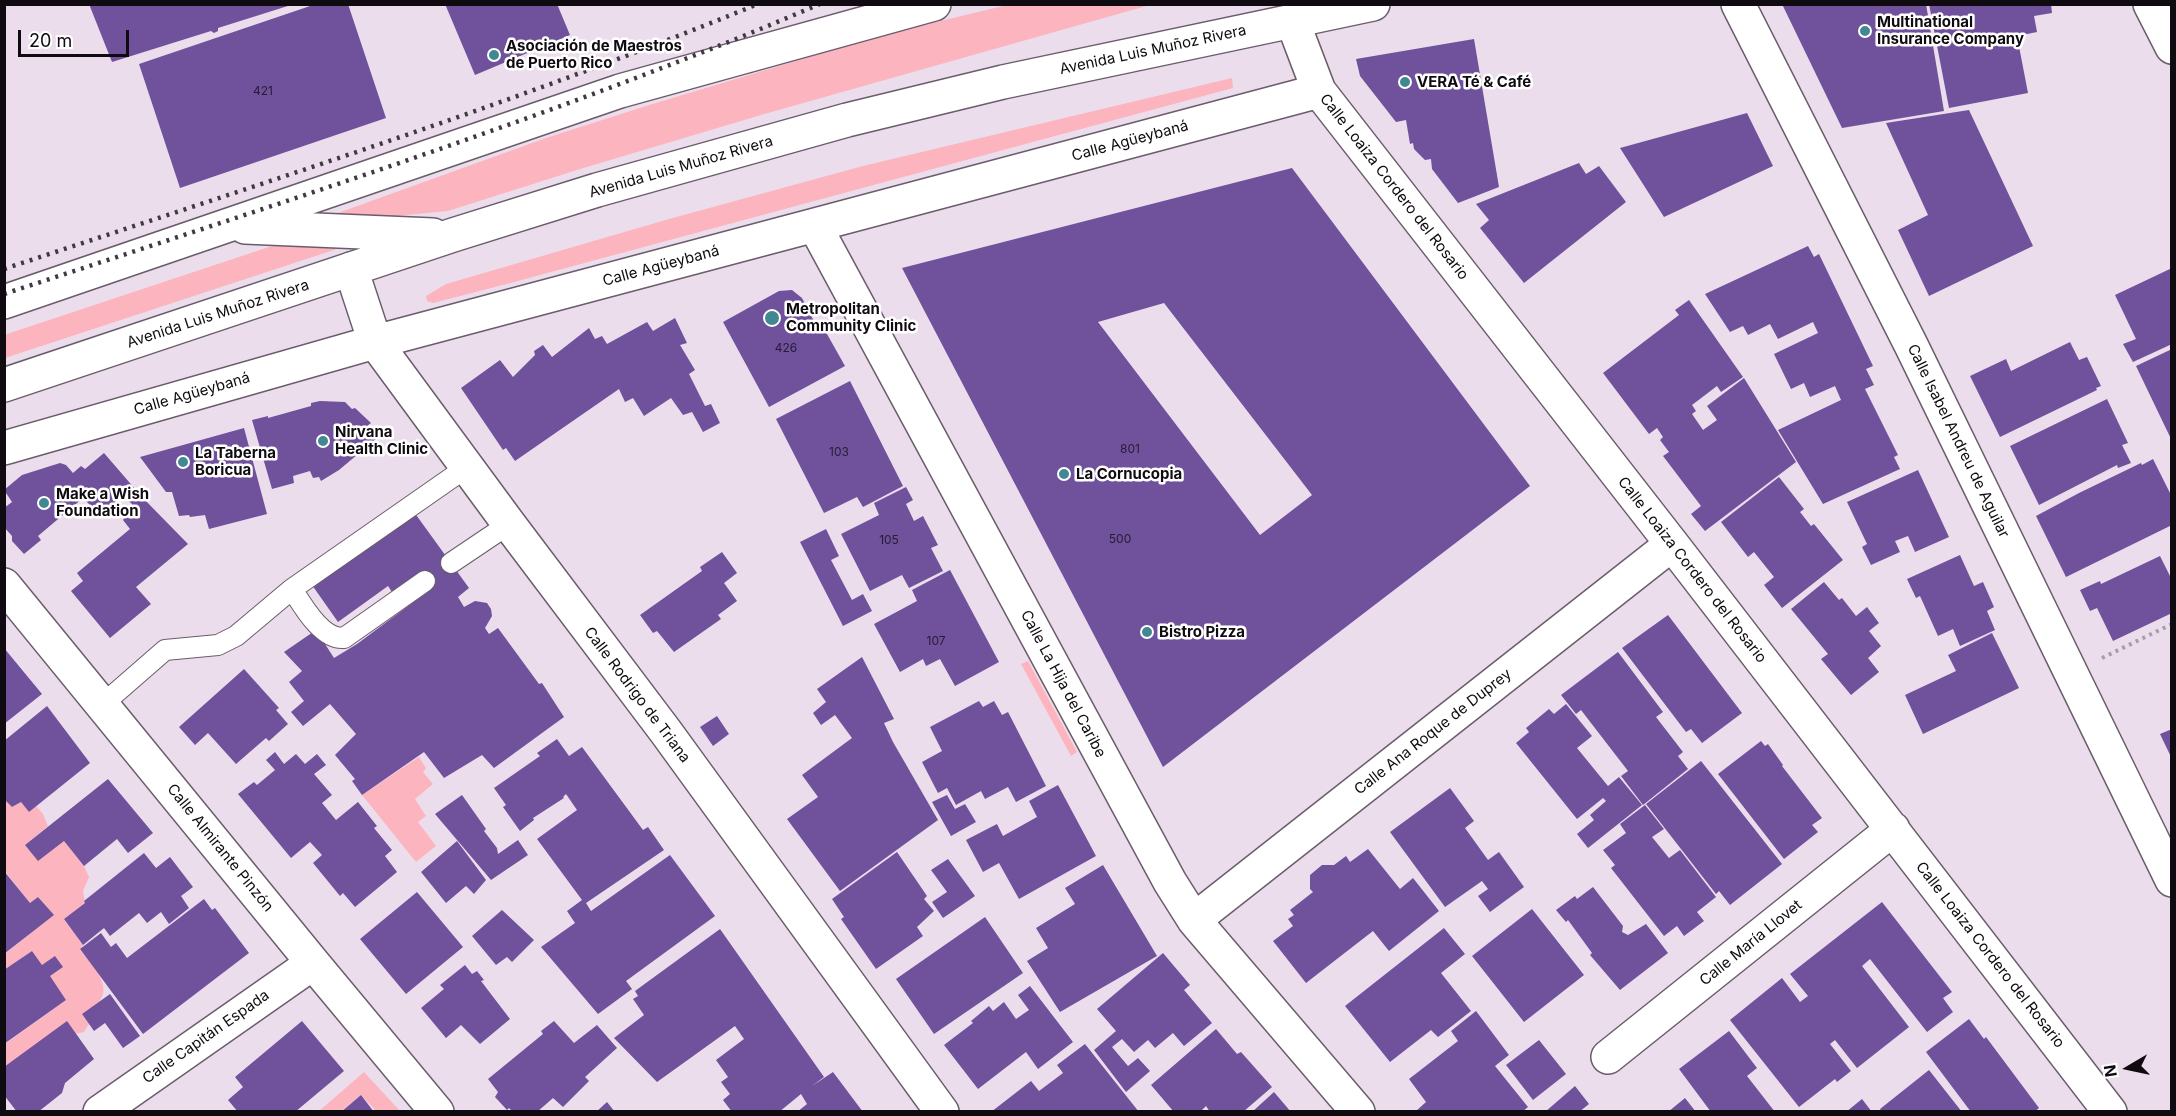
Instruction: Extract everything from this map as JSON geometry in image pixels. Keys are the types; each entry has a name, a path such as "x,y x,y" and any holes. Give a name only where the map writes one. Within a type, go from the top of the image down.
{"street":[{"path":"4,302 620,91 934,4"},
{"name":"Avenida Luis Muñoz Rivera","path":"4,385 597,190 847,120 1003,82 1372,4"},
{"name":"Calle Isabel Andreu de Aguilar","path":"1738,4 1916,355 2172,880"},
{"path":"2150,4 2172,47"},
{"name":"Calle Loaiza Cordero del Rosario","path":"1292,20 1318,91 1672,544 2110,1112"},
{"name":"Calle Agüeybaná","path":"4,448 375,342 1318,91"},
{"path":"225,226 453,236"},
{"name":"Calle La Hija del Caribe","path":"815,226 1170,882 1194,920 1358,1112"},
{"name":"Calle Rodrigo de Triana","path":"351,269 375,342 666,732 942,1112"},
{"name":"Calle Ana Roque de Duprey","path":"1194,920 1672,544"},
{"name":"Calle Almirante Pinzón","path":"4,585 437,1112"},
{"name":"Calle María Llovet","path":"1608,1057 1893,830"},
{"name":"Calle Capitán Espada","path":"100,1112 313,963"}],"lane":[{"path":"104,704 165,650 218,645 236,636 292,589 467,467"},
{"path":"451,563 509,524"},
{"path":"292,589 308,613 331,636 338,639 351,635 425,580"}],"path":[{"path":"2071,674 2172,624"}],"shaded area":[{"path":"1007,5 1150,5 761,115 448,211 344,221 324,218 546,138 646,106 882,35"},
{"path":"1232,78 1233,88 503,285 433,303 427,301 426,296 446,284 669,219 863,166"},
{"path":"290,240 343,247 5,358 4,335"},
{"path":"1028,661 1077,752 1071,756 1021,664"},
{"path":"419,757 426,768 423,772 433,784 415,799 426,816 418,822 436,846 416,862 362,795"},
{"path":"5,799 12,807 21,802 29,812 36,806 43,814 48,826 25,845 64,841 84,866 89,877 83,891 85,903 64,919 83,945 80,950 98,973 103,993 97,1003 82,1014 89,1024 84,1032 75,1034 5,1067 5,1044 66,1000 32,951 5,970 5,954 53,915 38,897 30,903 5,871"},
{"path":"364,1072 400,1111 376,1111 361,1095 341,1111 318,1112"}],"building":[{"path":"89,4 291,5 218,28 218,31 214,33 211,31 112,62"},
{"path":"316,4 348,4 386,118 180,188 139,64"},
{"name":"Asociación de Maestros de Puerto Rico","path":"445,4 557,4 570,35 475,75"},
{"path":"1782,4 1926,4 1944,111 1842,128"},
{"path":"1929,4 2051,4 2052,13 2034,16 2037,32 2017,36 2028,93 1949,108"},
{"path":"1474,39 1499,187 1458,203 1432,169 1431,159 1425,160 1414,149 1413,143 1410,144 1406,120 1396,122 1360,76 1356,59"},
{"path":"1969,110 2033,246 1929,296 1898,230 1928,215 1886,123"},
{"path":"1747,113 1773,166 1664,217 1620,148"},
{"path":"1579,163 1586,174 1599,166 1626,202 1524,283 1480,228 1489,220 1476,204"},
{"path":"1292,168 1530,486 1163,767 902,268","holes":["1164,303 1312,495 1260,535 1098,322"]},
{"path":"1808,246 1814,257 1819,254 1873,366 1866,369 1874,385 1865,389 1898,455 1894,457 1900,469 1823,504 1778,430 1841,400 1835,386 1810,397 1804,383 1791,389 1774,354 1818,333 1813,322 1778,339 1770,324 1748,335 1743,326 1730,332 1705,294"},
{"path":"2172,268 2172,344 2133,362 2123,344 2136,339 2115,295"},
{"path":"792,290 802,298 818,329 823,327 845,366 769,407 723,322 779,291"},
{"path":"1689,300 1743,377 1721,392 1717,386 1692,405 1696,411 1692,414 1703,430 1717,420 1707,406 1744,378 1796,462 1705,531 1691,514 1701,506 1663,456 1669,452 1660,440 1663,437 1657,428 1649,434 1603,373 1679,315 1675,310"},
{"path":"675,318 687,343 680,345 695,370 689,374 705,406 711,404 720,423 703,432 692,412 683,415 671,398 644,416 633,398 625,402 619,389 515,461 506,448 503,450 461,388 500,360 513,377 535,355 534,351 543,345 552,357 589,328 595,339 602,336 607,344 647,322 653,331"},
{"path":"2070,342 2079,360 2087,357 2101,386 2000,437 1970,376 2006,359 2011,371"},
{"path":"2172,349 2172,441 2136,366"},
{"path":"850,381 903,486 863,507 857,497 824,513 776,419"},
{"path":"2107,399 2128,443 2122,445 2131,463 2118,468 2117,465 2039,505 2010,446"},
{"path":"345,402 352,409 355,408 371,423 367,426 376,439 339,470 321,481 319,477 313,478 310,471 293,476 294,483 272,489 252,420 311,406 311,403"},
{"path":"244,428 267,514 209,529 205,515 179,516 172,492 166,492 140,457"},
{"path":"104,453 142,497 188,544 136,587 151,604 110,638 71,591 83,581 77,573 130,529 123,520 132,504 123,496 100,515 83,498 38,536 41,540 24,554 12,541 12,536 4,527 4,508 12,502 4,490 22,475 60,463 66,465 73,473 81,466 85,469"},
{"path":"2153,459 2172,497 2172,525 2066,577 2036,516 2079,493"},
{"path":"1918,470 1949,537 1915,552 1908,536 1895,541 1900,552 1871,565 1862,547 1867,544 1847,502"},
{"path":"1779,477 1804,509 1800,512 1811,526 1814,524 1843,560 1782,608 1764,585 1774,577 1754,552 1748,557 1721,522"},
{"path":"906,487 913,500 906,504 914,521 923,516 938,545 931,548 943,571 909,588 902,575 870,591 841,534 879,515 874,503"},
{"path":"414,512 469,588 458,597 464,607 475,601 487,603 492,616 485,628 489,634 498,628 539,684 542,683 564,717 494,768 482,755 444,778 424,752 362,795 352,781 355,779 335,755 356,734 330,704 303,726 291,712 304,701 289,682 302,671 284,652 316,630 334,658 357,644 431,589 420,572 392,592 388,586 338,622 312,585"},
{"path":"826,529 839,556 831,560 852,600 863,594 872,611 843,626 800,542"},
{"path":"722,552 737,573 724,583 737,601 718,615 721,619 674,652 657,631 653,633 640,615 702,571 700,567"},
{"path":"1960,555 1974,586 1983,582 1994,607 1987,611 1995,630 1960,646 1953,629 1938,636 1920,596 1916,598 1907,579"},
{"path":"2160,556 2172,580 2172,613 2113,641 2097,608 2090,611 2080,590 2100,581 2101,584"},
{"path":"950,570 999,662 955,686 940,659 926,666 923,659 900,672 874,624 917,601 912,590"},
{"path":"1824,582 1839,600 1842,598 1856,616 1867,607 1879,623 1869,631 1881,646 1868,658 1879,672 1851,695 1821,659 1828,654 1791,609"},
{"path":"1668,615 1742,713 1702,743 1691,729 1686,732 1622,648"},
{"path":"1992,633 2019,688 1923,734 1905,695 1956,671 1948,655"},
{"path":"4,648 42,694 4,724"},
{"path":"1618,652 1663,712 1656,717 1683,752 1678,756 1688,769 1643,805 1621,776 1628,771 1581,710 1576,714 1561,695"},
{"path":"862,657 894,719 884,723 938,820 840,891 787,819 818,797 802,775 852,738 835,715 821,725 813,713 826,702 817,689"},
{"path":"244,669 279,708 276,710 288,724 269,741 266,738 236,764 208,733 195,745 179,727"},
{"path":"979,701 983,707 994,701 1002,715 1008,712 1046,786 1016,802 1008,787 985,799 981,791 956,805 947,788 938,793 922,762 942,751 930,727"},
{"path":"1566,704 1592,736 1577,748 1608,786 1619,777 1642,805 1588,848 1577,834 1594,820 1590,815 1606,801 1603,798 1577,819 1516,743 1529,732 1526,728 1549,709 1554,714"},
{"path":"47,706 90,763 29,812 21,802 12,807 4,799 4,741"},
{"path":"717,716 729,734 713,746 700,727"},
{"path":"2172,729 2172,759 2160,734"},
{"path":"557,739 569,756 582,747 643,830 648,827 664,850 586,903 591,911 670,855 715,916 626,981 632,989 598,1014 541,947 575,923 567,911 582,900 537,839 577,810 566,794 564,798 533,818 534,820 520,831 503,807 506,805 494,788 540,756 537,753"},
{"path":"1761,741 1765,746 1768,744 1822,818 1812,825 1818,832 1784,859 1718,774"},
{"path":"275,752 284,764 296,754 305,764 317,754 326,765 314,774 332,795 322,803 336,820 358,802 377,826 374,828 392,850 385,856 397,872 355,907 343,893 340,896 313,863 322,855 310,842 291,858 238,794 254,782 257,785 275,770 266,760"},
{"path":"1701,761 1782,864 1730,905 1719,891 1716,894 1646,804"},
{"path":"108,779 153,833 128,853 117,839 84,866 64,841 38,861 25,845"},
{"path":"1058,785 1096,856 1019,899 999,863 983,872 966,840 997,824 1003,836 1037,817 1029,801"},
{"path":"1450,788 1474,821 1465,828 1488,860 1499,852 1524,887 1490,912 1478,896 1488,889 1482,881 1445,907 1390,832"},
{"path":"462,795 486,829 484,831 497,848 498,854 518,840 528,855 491,880 435,814"},
{"path":"947,795 955,809 965,804 976,822 951,836 932,802"},
{"path":"1645,805 1664,829 1652,837 1669,858 1680,850 1716,897 1697,912 1704,921 1684,936 1677,926 1664,936 1611,868 1615,865 1603,850 1626,833 1620,824"},
{"path":"457,841 486,880 474,894 466,886 446,903 421,872"},
{"path":"1368,849 1400,889 1413,878 1439,911 1389,951 1373,931 1306,983 1273,941 1293,926 1288,919 1294,915 1290,910 1313,892 1310,889 1310,875 1322,865 1334,865 1346,856 1350,862"},
{"path":"897,852 927,896 924,899 934,911 917,927 923,936 876,969 841,919 844,917 832,899"},
{"path":"144,853 156,868 170,857 193,887 181,896 189,908 169,924 161,912 147,923 139,913 110,936 104,928 83,945 64,919"},
{"path":"948,859 975,896 943,918 932,902 947,892 931,870"},
{"path":"1103,865 1157,956 1060,1012 1027,961 1048,948 1036,928 1075,904 1065,888"},
{"path":"4,871 30,903 38,897 54,915 4,954"},
{"path":"1593,887 1623,926 1622,932 1628,935 1646,924 1668,953 1620,990 1590,955 1592,953 1568,920 1566,922 1556,910 1575,896 1577,899"},
{"path":"417,892 463,947 406,994 360,939"},
{"path":"204,899 212,910 215,908 249,953 143,1034 80,949 101,933 111,947 116,943 127,958"},
{"path":"1882,902 1952,992 1943,998 1953,1012 1927,1032 1870,959 1862,966 1909,1027 1857,1068 1835,1040 1830,1044 1851,1071 1837,1082 1835,1079 1799,1107 1730,1020 1782,978 1800,1002 1808,996 1790,974"},
{"path":"1532,909 1584,975 1524,1022 1472,956"},
{"path":"502,910 534,940 512,962 507,957 496,965 472,936"},
{"path":"985,917 1023,973 934,1034 896,979"},
{"path":"1444,928 1465,954 1441,973 1471,1011 1438,1037 1431,1030 1390,1062 1345,1006"},
{"path":"720,929 824,1077 812,1086 833,1072 863,1112 797,1112 807,1104 801,1094 779,1112 732,1112 723,1100 730,1094 721,1082 728,1077 716,1060 744,1039 735,1026 657,1082 614,1038 644,1015 633,999 638,996 635,991"},
{"path":"32,951 42,965 55,956 63,967 50,976 66,1000 4,1044 4,970"},
{"path":"1163,953 1190,985 1184,990 1212,1023 1184,1046 1173,1033 1155,1048 1148,1040 1134,1052 1122,1039 1112,1047 1128,1066 1138,1058 1150,1071 1126,1092 1094,1050 1116,1031 1097,1009"},
{"path":"465,965 472,974 477,971 484,980 481,981 510,1019 480,1044 461,1025 446,1038 421,1008 444,989 440,985"},
{"path":"1030,986 1073,1042 1038,1069 1026,1052 978,1089 944,1045 973,1023 971,1021 989,1006 993,1011 1004,1002 1016,1019 1029,1010 1018,995"},
{"path":"110,994 140,1036 123,1048 105,1023 94,1031 82,1014"},
{"path":"1476,1011 1509,1055 1495,1066 1528,1107 1522,1112 1415,1112 1426,1102 1409,1079 1458,1041 1451,1031"},
{"path":"1969,1019 1984,1039 1986,1037 2039,1108 2034,1112 1971,1112 1926,1052"},
{"path":"67,1021 94,1059 65,1083 62,1093 38,1112 17,1112 4,1095 4,1067"},
{"path":"302,1021 344,1071 295,1112 238,1112 228,1100 243,1087 235,1077"},
{"path":"554,1021 574,1043 597,1025 617,1048 585,1077 589,1081 563,1107 553,1098 537,1112 513,1112 509,1108 507,1110 495,1097 498,1092 488,1079 543,1034 541,1031"},
{"path":"1216,1029 1237,1054 1241,1052 1272,1087 1243,1112 1210,1112 1206,1106 1200,1112 1174,1112 1151,1085"},
{"path":"1729,1031 1757,1068 1747,1076 1775,1112 1711,1112 1679,1069"},
{"path":"1539,1040 1566,1074 1533,1100 1506,1065"},
{"path":"1085,1044 1139,1112 991,1112 1031,1081 1039,1091 1063,1073 1057,1065"},
{"path":"1929,1070 1962,1112 1882,1112 1880,1109"},
{"path":"1575,1086 1589,1104 1579,1112 1545,1112"},
{"path":"1274,1092 1291,1112 1252,1112"},
{"path":"361,1095 374,1112 341,1112"},
{"path":"1685,1098 1696,1112 1668,1112"},
{"path":"1862,1099 1872,1112 1846,1112"},
{"path":"607,1102 615,1112 596,1112"}],"railway":[{"path":"4,269 478,110 758,4"},
{"path":"4,294 517,122 702,53 820,4"}],"place":[{"name":"Multinational Insurance Company","path":"1865,31"},
{"name":"Asociación de Maestros de Puerto Rico","path":"494,55"},
{"name":"VERA Té & Café","path":"1405,82"},
{"name":"Metropolitan Community Clinic","path":"772,318"},
{"name":"Nirvana Health Clinic","path":"323,441"},
{"name":"La Taberna Boricua","path":"183,462"},
{"name":"La Cornucopia","path":"1064,474"},
{"name":"Make a Wish Foundation","path":"44,503"},
{"name":"Bistro Pizza","path":"1147,632"}]}
